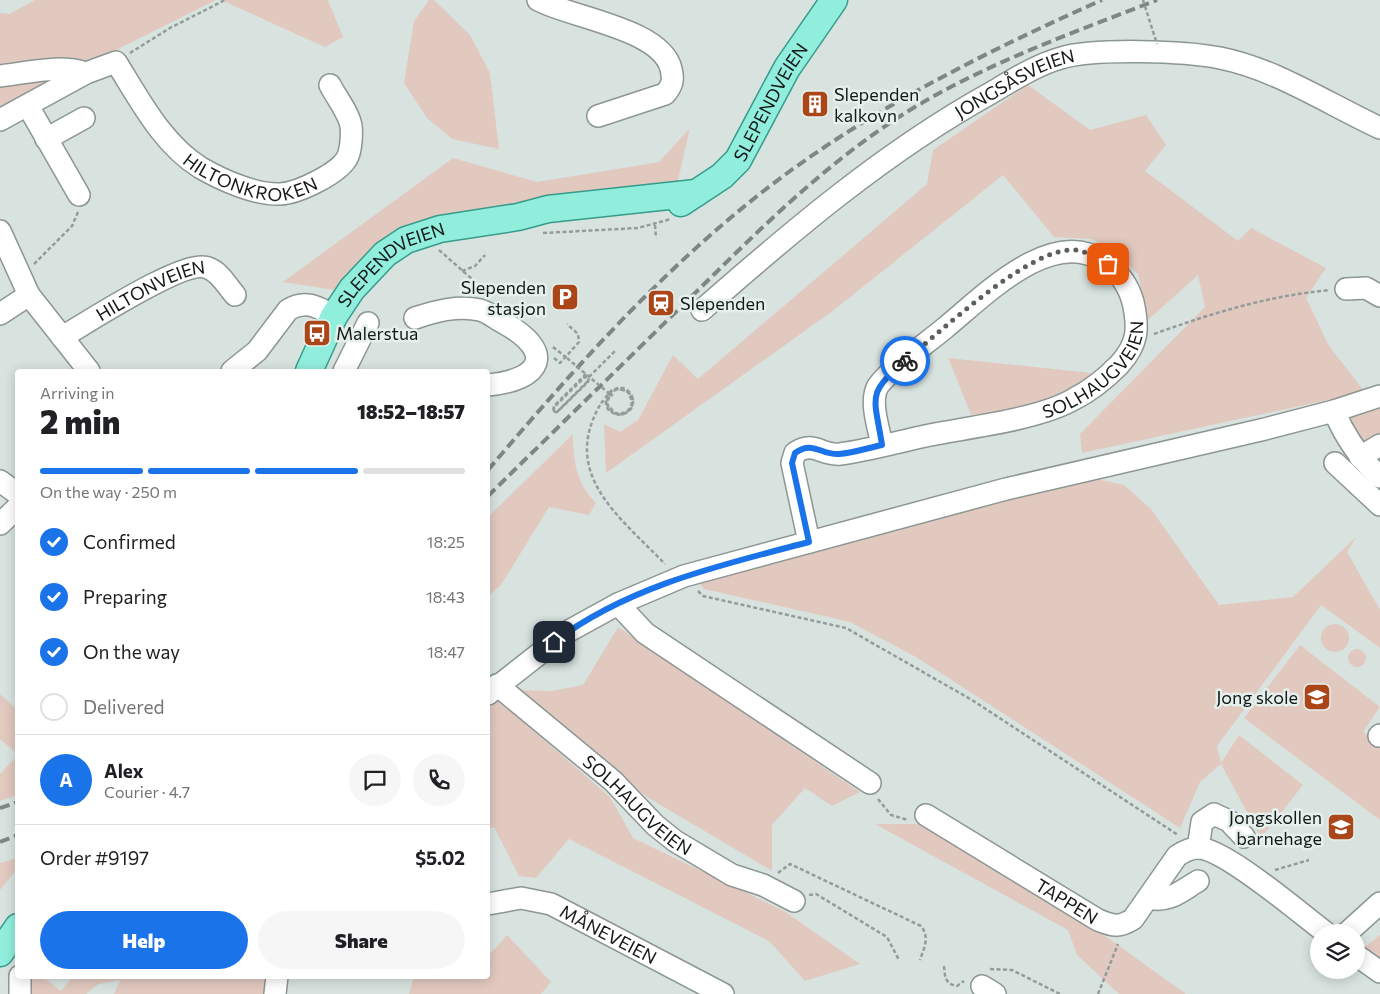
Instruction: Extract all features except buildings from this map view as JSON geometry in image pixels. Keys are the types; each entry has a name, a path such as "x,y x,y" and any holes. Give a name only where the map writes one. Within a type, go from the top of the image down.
{"main road":[{"name":"SLEPENDVEIEN","path":"310,369 334,316 361,277 385,254 401,243 440,228 518,217 550,220 636,216 673,208 722,176 738,160 787,68 834,0"}],"street":[{"path":"538,0 637,37 654,45 665,54 670,62 673,78 670,88 664,94 598,116"},
{"name":"JONGSÅSVEIEN","path":"702,310 885,160 948,117 1032,70 1060,58 1082,53 1141,53 1199,54 1222,58 1275,77 1380,128"},
{"path":"0,120 86,73 116,62"},
{"name":"HILTONKROKEN","path":"116,62 155,123 173,146 200,167 217,177 268,193 280,194 295,191 340,168 348,156 351,124 330,85"},
{"path":"0,76 57,68 74,69 86,73"},
{"path":"28,106 78,195"},
{"path":"46,139 84,118"},
{"path":"0,231 25,286 87,369"},
{"name":"SOLHAUGVEIEN","path":"809,542 792,463 795,453 801,448 813,447 838,454 882,445 1047,411 1074,400 1098,384 1119,364 1136,340 1136,318 1130,294 1118,271 1097,257 1076,250 1054,254 1024,266 909,358 879,386 874,397 882,445"},
{"name":"HILTONVEIEN","path":"62,337 181,270 196,266 207,267 216,272 235,295"},
{"path":"0,314 25,286"},
{"path":"1346,289 1366,288 1380,296"},
{"path":"234,369 257,351 288,310 294,306 312,304 334,316"},
{"path":"415,318 437,311 466,308 482,311 511,327 528,340 536,352 538,360 534,368 526,375 502,384 490,385"},
{"path":"345,369 368,323"},
{"name":"SOLHAUGVEIEN","path":"794,901 763,885 732,875 675,841 655,825 613,780 492,690 567,632 618,604 684,576 1006,489 1334,411 1380,396"},
{"path":"1334,411 1342,431 1360,457 1380,476"},
{"path":"1360,457 1380,445"},
{"path":"1335,463 1380,504"},
{"path":"0,481 15,492"},
{"path":"0,524 15,510"},
{"path":"618,604 644,633 870,783"},
{"path":"1244,838 1229,820 1214,814 1202,822 1193,849 1220,856 1314,924"},
{"name":"TAPPEN","path":"926,815 1098,920 1114,927 1123,926 1133,920 1177,856 1193,849"},
{"path":"1149,898 1160,901 1171,898 1198,881"},
{"name":"MÅNEVEIEN","path":"490,904 521,898 551,904 723,994"},
{"path":"1357,924 1380,903"},
{"path":"1365,961 1380,972"},
{"path":"20,979 20,994"},
{"path":"275,994 277,979"}],"path":[{"path":"116,62 170,28 224,0"},
{"path":"1143,0 1157,44"},
{"path":"25,286 77,220 78,195"},
{"path":"655,224 656,238"},
{"path":"462,271 475,266 485,255"},
{"path":"1136,340 1224,309 1288,294 1346,289"},
{"path":"558,350 552,356 560,363 579,342 578,334 567,324"},
{"path":"588,381 557,412 553,410 554,406 585,377 589,378 588,382 558,412 553,411 554,406 588,376 607,359 616,350"},
{"path":"567,358 609,394"},
{"path":"609,394 607,401 608,407 618,414 629,409 632,401 630,395 623,389 617,389 610,393 607,398 607,404 608,407 610,410 615,414 622,414 627,412 631,408 632,404 633,401 631,394 624,389 617,389 613,390 610,393 608,396 606,401 606,405 609,410 615,414 622,415 628,412 630,410 633,404 633,401 633,398 631,394 624,388 617,388 613,390 609,394 592,421 586,444 588,466 601,496 670,568 684,576 703,596 846,628 972,700 1193,849"},
{"path":"870,783 873,793 891,816 911,821 926,815"},
{"path":"1256,881 1279,868 1309,860"},
{"path":"763,885 790,864 910,920 921,926 925,932 926,942 920,960"},
{"path":"794,901 816,894 887,937 899,960"},
{"path":"1098,994 1118,944 1113,940"}],"shaded area":[{"path":"35,0 216,0 0,108 0,13 9,14"},
{"path":"221,0 328,0 343,37 325,47"},
{"path":"429,0 434,0 470,35 490,73 499,149 452,139 427,118 404,83 414,21"},
{"path":"1028,85 1090,130 1146,115 1166,145 1145,171 1238,241 1251,228 1326,268 1306,298 1329,346 1365,392 1082,453 1080,434 1205,307 1198,275 1148,320 1138,274 1112,249 1091,239 1054,237 1003,175 834,310 606,473 604,424 620,432 638,420 673,355 698,379 927,184 933,150"},
{"path":"690,128 676,189 429,225 357,270 335,290 283,282 453,158 537,182 659,162"},
{"path":"948,358 1092,373 1054,404 1011,418 992,411 972,417"},
{"path":"1380,403 1380,469 1349,428 1351,412"},
{"path":"573,434 577,471 584,488 596,503 589,515 549,507 501,585 490,594 490,515"},
{"path":"1092,478 1124,485 1151,509 1219,605 1293,597 1357,536 1347,552 1380,610 1380,648 1321,605 1217,746 1221,763 1239,735 1303,785 1261,838 1221,764 1200,782 1180,828 916,657 850,622 704,589 700,584 701,579"},
{"path":"1335,624 1345,628 1349,638 1345,648 1335,652 1325,648 1321,638 1325,628"},
{"path":"618,627 860,792 832,806 805,788 772,825 772,871 647,797 514,690 552,691 583,685"},
{"path":"1300,645 1380,707 1363,732 1380,744 1380,820 1244,718"},
{"path":"1357,649 1363,652 1366,658 1363,664 1357,667 1351,664 1348,658 1351,652"},
{"path":"0,694 15,708 15,752 0,739"},
{"path":"498,700 610,797 633,838 784,911 860,964 805,981 769,941 569,839 536,878 519,876 494,827 490,828 490,707"},
{"path":"15,758 15,796 0,801 0,774"},
{"path":"875,824 922,824 1108,938 1186,994 1119,994 1077,955 1068,930"},
{"path":"15,859 15,871 0,890 0,863"},
{"path":"507,935 551,982 541,994 409,994 413,979 490,979 490,954"},
{"path":"1380,935 1380,959 1365,947"},
{"path":"24,979 46,979 61,991 71,979 271,979 268,994 114,994 120,980 98,984 86,994 23,994"}],"railway":[{"path":"490,468 557,390 628,313 744,206 823,148 900,101 979,58 1102,0"},
{"path":"490,494 738,250 844,156 902,115 963,81 1059,38 1157,0"},
{"path":"0,808 15,803"},
{"path":"0,842 15,836"}],"way so far":[{"path":"905,361 1024,266 1054,254 1076,250 1097,257 1108,264"}],"place":[{"name":"Slependen kalkovn","path":"815,104"},
{"name":"Slependen stasjon","path":"565,297"},
{"name":"Slependen","path":"661,303"},
{"name":"Malerstua","path":"317,333"},
{"name":"Jong skole","path":"1317,697"},
{"name":"Jongskollen barnehage","path":"1341,827"}],"route":[{"path":"554,642 567,632 618,604 684,576 809,542 792,463 795,453 801,448 813,447 828,453 838,454 882,445 874,397 879,386 905,361"}]}
